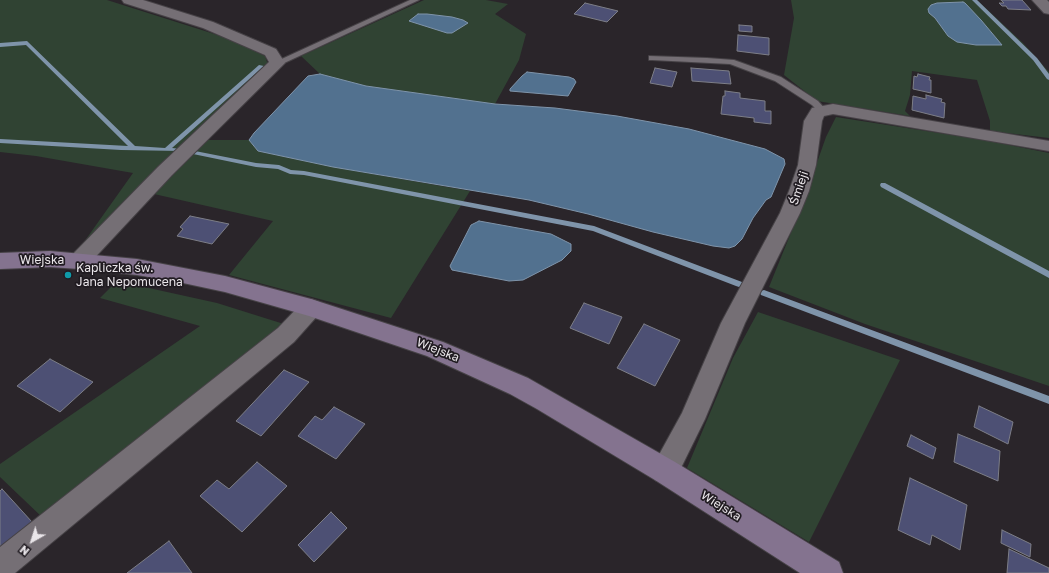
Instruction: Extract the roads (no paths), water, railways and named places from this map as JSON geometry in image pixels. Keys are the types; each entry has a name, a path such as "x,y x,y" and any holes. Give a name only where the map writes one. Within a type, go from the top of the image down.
{"street":[{"path":"79,261 165,171 277,63 271,52 208,25 129,0"},
{"path":"1039,0 1049,10"},
{"path":"822,110 833,109 1049,146"},
{"name":"Śmieji","path":"665,471 692,418 733,323 790,213 807,165 814,120 818,112 822,110"},
{"name":"Wiejska","path":"0,260 50,259 79,261 137,267 183,275 225,284 311,308 404,337 490,372 533,393 665,471 828,573"},
{"path":"0,566 286,335 311,308"}],"lane":[{"path":"277,63 416,0"},
{"path":"652,58 731,62 783,82 815,103 822,110"}],"water":[{"path":"963,2 981,20 1002,45 976,45 957,42 948,36 935,18 929,13 928,9 931,5 937,3"},
{"path":"418,14 452,17 468,23 452,33 447,33 409,21"},
{"path":"527,72 569,77 574,79 576,82 568,96 510,91 510,89"},
{"path":"320,74 366,86 495,104 555,108 617,116 689,129 765,149 784,159 785,164 771,197 766,200 753,218 742,239 735,246 729,248 713,246 653,232 529,200 333,167 258,151 249,140 254,133 308,76"},
{"path":"479,221 551,234 571,244 571,251 562,260 523,280 509,281 452,270 450,266 471,225"}],"waterway":[{"path":"974,0 1035,59 1049,78"},
{"path":"0,45 27,43 133,148"},
{"path":"167,149 261,66"},
{"path":"0,141 179,150"},
{"path":"195,153 256,165 279,167 290,172 304,173 594,229 739,284"},
{"path":"883,185 1049,275"},
{"path":"764,293 1049,400"}],"place":[{"name":"Kapliczka św. Jana Nepomucena","path":"68,275"}]}
